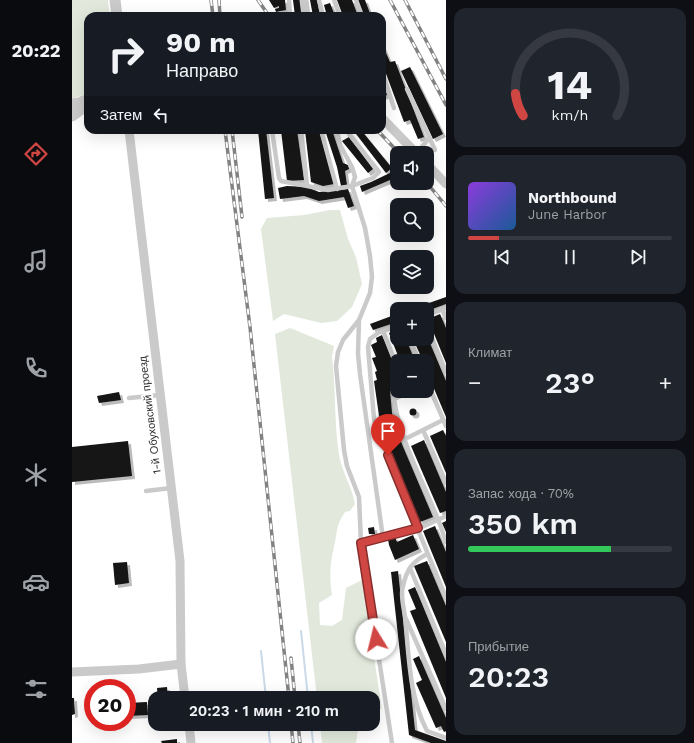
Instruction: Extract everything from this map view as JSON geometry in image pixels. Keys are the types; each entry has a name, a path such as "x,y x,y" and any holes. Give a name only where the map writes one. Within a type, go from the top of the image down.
{"street":[{"path":"115,0 116,12"},
{"path":"304,0 306,12"},
{"path":"72,104 84,105"},
{"path":"72,116 84,107"},
{"path":"386,122 410,146"},
{"name":"1-й Обуховский проезд","path":"129,134 180,561 181,664 184,691"},
{"path":"434,171 446,184"},
{"path":"72,672 139,669 181,664"},
{"path":"190,731 191,743"}],"lane":[{"path":"289,0 290,12"},
{"path":"319,0 321,12"},
{"path":"334,0 338,12"},
{"path":"356,0 360,12"},
{"path":"386,83 394,108"},
{"path":"407,89 435,150"},
{"path":"273,134 279,178 281,181 289,184 307,185 321,189 337,189 352,186 373,178 379,172 349,134"},
{"path":"301,134 307,185"},
{"path":"322,134 337,189"},
{"path":"338,134 340,145 352,167 355,177 352,186 365,228 372,277 370,293 359,320 342,340 336,366 344,450 347,466 359,497 361,543 392,743"},
{"path":"423,146 429,138"},
{"path":"434,313 444,309 446,318"},
{"path":"359,320 358,354 360,374 383,538"},
{"path":"390,329 370,339 368,347 374,419 377,430 446,598"},
{"path":"384,331 393,354"},
{"path":"434,344 446,372"},
{"path":"129,398 160,395"},
{"path":"396,398 394,399 397,421 403,440 435,512 446,542"},
{"path":"434,398 446,426"},
{"path":"403,440 443,420"},
{"path":"423,430 446,483"},
{"path":"146,491 171,488"},
{"path":"361,543 418,528 446,516"},
{"path":"427,554 414,561 402,588 414,693 421,719 427,731 446,738"},
{"path":"410,568 446,654"},
{"path":"405,615 446,709"}],"shaded area":[{"path":"72,0 108,0 110,12 84,12 84,94 72,99"},
{"path":"330,210 340,210 348,239 356,257 362,284 352,307 337,321 321,323 284,314 273,321 261,229 267,218 304,215"},
{"path":"290,328 334,346 332,357 336,431 339,455 355,504 350,511 345,512 338,525 330,576 332,595 319,603 320,625 332,626 342,620 346,588 362,580 379,691 316,691 275,334"},
{"path":"380,696 382,709 380,709"},
{"path":"321,731 358,731 356,743 322,743"}],"building":[{"path":"269,0 285,0 286,10 276,12 275,9 279,8 279,6 274,8"},
{"path":"293,0 300,0 302,12 294,12"},
{"path":"310,0 317,0 319,12 312,12"},
{"path":"337,0 352,0 356,12 342,12"},
{"path":"358,0 365,0 370,12 362,12"},
{"path":"330,3 333,12 326,12 324,5"},
{"path":"386,53 390,62 395,61 424,137 418,139 410,120 404,122 386,74"},
{"path":"410,67 443,134 433,139 401,71"},
{"path":"258,134 266,134 274,198 265,199"},
{"path":"281,134 298,134 304,180 287,181"},
{"path":"305,134 320,134 334,184 323,186 311,182"},
{"path":"326,134 333,134 343,163 348,165 349,169 345,171 347,185 341,186 337,167"},
{"path":"356,134 364,134 390,166 390,170 386,173"},
{"path":"349,137 373,169 368,173 342,141"},
{"path":"390,173 390,180 362,192 360,186"},
{"path":"287,186 307,187 319,192 348,189 354,206 348,208 344,197 319,201 304,196 280,199 278,188"},
{"path":"446,297 446,304 434,308 434,302 432,302"},
{"path":"440,314 446,328 446,363 434,334 434,316"},
{"path":"390,317 390,324 373,330 370,324"},
{"path":"382,335 390,355 390,398 393,423 433,517 420,522 381,430 374,381 377,380 375,372 377,371 372,358 376,357 371,345 377,342 376,338"},
{"path":"394,346 409,346 412,354 397,354"},
{"path":"416,346 431,346 446,381 446,417 434,389 434,354 420,354"},
{"path":"119,392 121,400 99,403 97,396"},
{"path":"413,408 416,409 416,415 413,416 410,415 409,412 410,409"},
{"path":"443,430 446,436 446,473 430,436"},
{"path":"424,440 446,492 446,511 440,513 411,446"},
{"path":"128,441 132,476 72,482 72,447"},
{"path":"446,521 446,532 442,523"},
{"path":"435,526 446,552 446,587 423,531"},
{"path":"374,527 375,534 369,534 368,528"},
{"path":"413,535 419,549 395,560 388,539 395,537 397,542"},
{"path":"427,561 446,606 446,642 414,566"},
{"path":"127,562 129,583 115,585 113,563"},
{"path":"398,571 415,730 446,741 446,743 431,743 409,735 391,572"},
{"path":"415,587 446,662 446,698 410,611 416,609 408,590"},
{"path":"419,656 446,718 446,731 444,732 441,726 436,728 416,683 422,680 413,659"},
{"path":"167,687 167,691 157,691 157,688"},
{"path":"72,698 74,698 75,714 72,715"},
{"path":"147,702 148,715 136,716 136,703"},
{"path":"177,739 177,743 162,743 161,741"}],"waterway":[{"path":"301,631 307,691"},
{"path":"261,651 265,691"},
{"path":"269,731 270,743"},
{"path":"312,731 313,743"}],"railway":[{"path":"211,0 212,12"},
{"path":"219,0 220,12"},
{"path":"258,0 266,12"},
{"path":"390,0 446,105"},
{"path":"405,0 446,79"},
{"path":"226,134 250,327 288,691"},
{"path":"232,134 242,217"},
{"path":"381,134 392,146"},
{"path":"433,190 446,206"},
{"path":"291,658 294,691"},
{"path":"292,731 293,743"},
{"path":"299,731 300,743"}],"route":[{"path":"376,639 361,543 418,528 388,455"}]}
